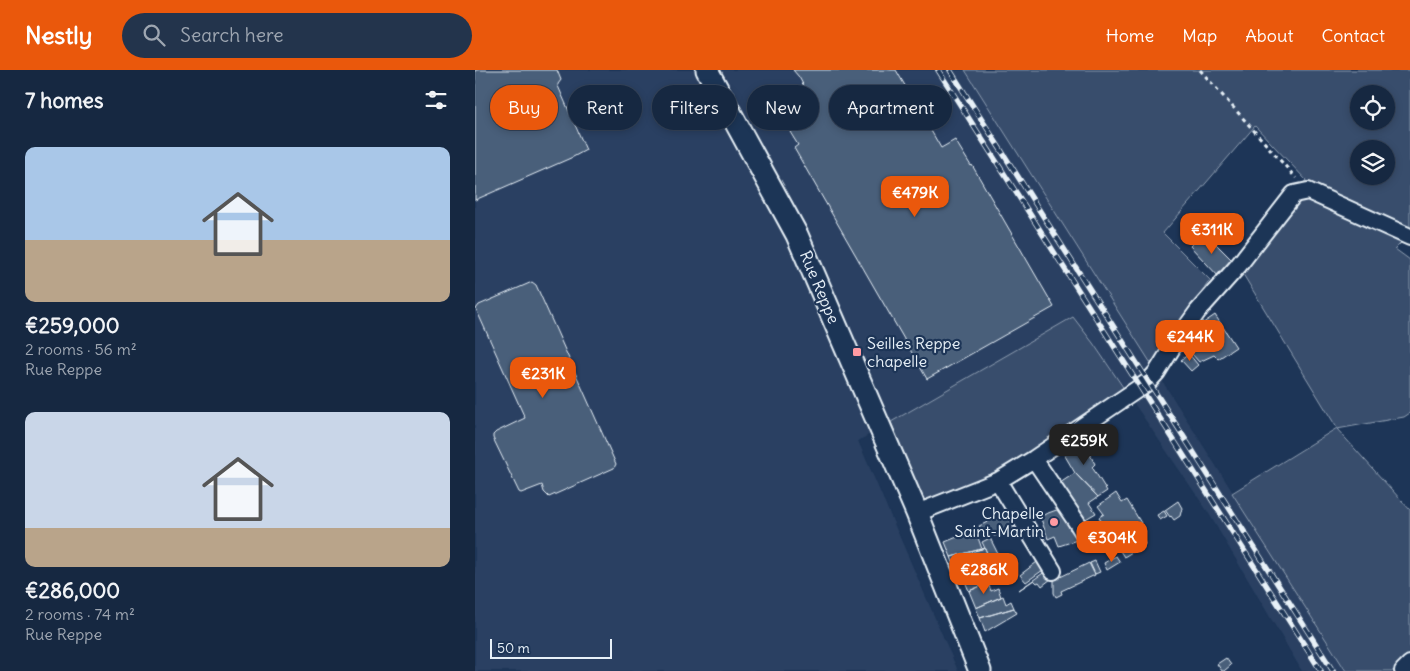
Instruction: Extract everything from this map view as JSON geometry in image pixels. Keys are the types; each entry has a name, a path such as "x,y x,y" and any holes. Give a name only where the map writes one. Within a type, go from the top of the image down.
{"main road":[{"name":"Rue Reppe","path":"707,70 797,235 917,513 980,671"}],"street":[{"path":"917,513 998,481 1148,382 1157,372 1198,311 1238,266 1294,194 1308,191 1410,237"},
{"path":"1034,459 1088,540"},
{"path":"998,481 1053,571"},
{"path":"1403,671 1410,664"}],"path":[{"path":"1200,70 1308,191"}],"shaded area":[{"path":"475,70 965,70 1346,671 1302,671 1208,512 1093,343 1073,318 858,441 958,671 475,671"},
{"path":"965,70 1410,70 1410,234 1395,249 1410,260 1410,413 1404,417 1337,429 1410,510 1410,671 1346,671 1232,493 1337,428 1238,266 1306,180 1255,126 1163,233 1210,280 1152,365"},
{"path":"1073,317 1129,396 1034,459 926,509 891,422"}],"building":[{"path":"475,70 557,70 561,80 558,85 490,85 490,130 558,130 558,86 568,109 568,130 577,130 586,150 475,200"},
{"path":"793,70 896,70 905,85 829,85 829,130 931,130 941,148 955,140 972,165 1054,307 927,379 794,148 798,145 790,132 793,130 819,130 819,85 803,85"},
{"path":"1204,232 1235,263 1220,278 1190,246"},
{"path":"532,282 536,285 616,464 614,468 549,497 544,492 542,485 521,493 519,492 493,438 496,432 525,418 476,309 479,305"},
{"path":"1215,315 1236,347 1218,359 1214,355 1199,362 1184,345 1193,337 1192,334 1196,328"},
{"path":"1189,354 1198,365 1191,371 1181,360"},
{"path":"1083,438 1091,451 1089,453 1095,464 1092,467 1107,491 1098,497 1075,473 1061,449"},
{"path":"1075,473 1098,497 1089,503 1096,513 1084,520 1060,483"},
{"path":"1116,493 1122,503 1127,500 1141,523 1113,540 1099,517 1104,514 1098,506"},
{"path":"1178,501 1182,508 1180,516 1174,520 1165,510"},
{"name":"Chapelle Saint-Martin","path":"1062,508 1070,530 1073,529 1077,540 1059,546 1055,536 1048,539 1040,516"},
{"path":"1164,511 1167,516 1160,520 1157,515"},
{"path":"1007,513 1015,530 999,537 998,535 994,536 991,532 983,535 979,526"},
{"path":"1135,526 1145,544 1124,557 1113,540"},
{"path":"976,532 982,549 951,557 945,542 967,533 968,535"},
{"path":"990,538 998,554 989,557 982,542"},
{"path":"985,548 991,565 982,569 988,583 969,591 960,569 956,571 951,557"},
{"path":"1116,556 1120,562 1107,570 1104,563"},
{"path":"1095,561 1100,572 1095,574 1090,563"},
{"path":"1037,562 1043,570 1026,582 1020,575"},
{"path":"1089,563 1095,575 1061,591 1062,594 1056,597 1054,593 1054,580"},
{"path":"1046,571 1051,579 1042,586 1034,580 1019,590"},
{"path":"988,583 991,591 998,588 1001,597 976,608 969,591"},
{"path":"1003,596 1006,604 1011,601 1014,608 980,618 976,608"},
{"path":"1014,608 1017,613 985,632 980,618"},
{"path":"1226,658 1231,665 1222,671 1217,664"}],"railway":[{"path":"938,70 1321,671"},
{"path":"950,70 1333,671"}],"place":[{"name":"Seilles Reppe chapelle","path":"857,352"},
{"name":"Chapelle Saint-Martin","path":"1054,522"}]}
